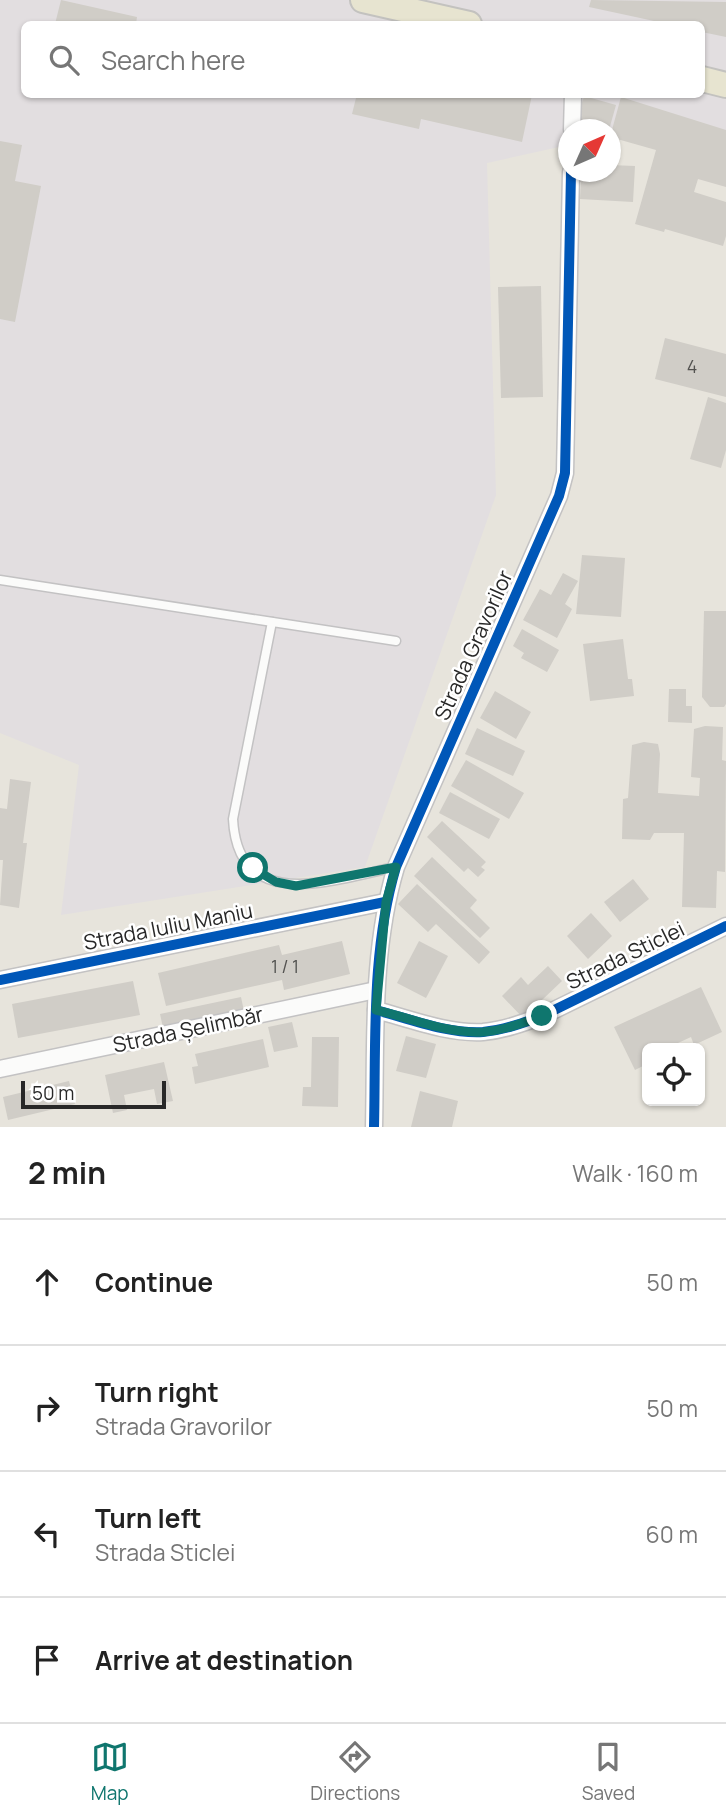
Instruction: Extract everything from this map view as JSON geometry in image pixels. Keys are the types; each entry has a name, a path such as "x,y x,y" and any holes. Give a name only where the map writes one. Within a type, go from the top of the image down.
{"main road":[{"path":"363,0 431,7 462,21"},
{"path":"705,80 726,85"}],"street":[{"path":"572,119 573,98"},
{"name":"Strada Gravorilor","path":"374,1127 376,989 386,902 396,867 562,484 565,462 571,182"},
{"name":"Strada Iuliu Maniu","path":"0,980 386,902"},
{"name":"Strada Sticlei","path":"376,1010 456,1030 482,1032 509,1027 542,1016 726,926"},
{"name":"Strada Șelimbăr","path":"0,1069 376,989"}],"lane":[{"path":"0,580 396,641"},
{"path":"272,622 233,820 237,846 253,868 263,876 285,885 306,885 396,867"}],"shaded area":[{"path":"0,0 726,0 726,136 621,136 621,119 558,119 558,147 487,163 496,495 365,867 61,915 79,765 0,733"}],"building":[{"path":"61,0 137,17 136,21 56,21"},
{"path":"591,0 726,2 726,37 705,33 705,21 654,21 589,7"},
{"path":"356,98 531,98 522,142 421,119 419,129 352,114"},
{"path":"583,98 616,105 612,119 577,119"},
{"path":"621,98 726,130 726,187 698,179 694,192 726,202 726,236 723,246 665,229 664,232 635,224 656,150 621,140 621,119 615,119"},
{"path":"0,141 22,145 15,181 41,186 15,322 0,319"},
{"path":"621,165 635,166 633,202 580,199 581,182 621,182"},
{"path":"541,286 543,397 501,398 498,287"},
{"path":"665,338 726,354 726,397 655,379"},
{"path":"708,397 726,403 726,450 721,468 690,459"},
{"path":"582,555 625,558 621,617 576,614"},
{"path":"563,573 578,581 565,604 572,609 557,638 523,620 540,589 551,595"},
{"path":"704,611 726,611 724,707 710,707 702,697"},
{"path":"522,629 559,650 547,672 521,658 524,653 513,646"},
{"path":"623,639 628,679 632,679 634,696 590,701 583,644"},
{"path":"669,689 686,689 686,706 692,706 692,723 668,722"},
{"path":"495,691 531,712 516,739 480,718"},
{"path":"705,726 723,727 722,760 726,761 725,872 717,871 716,908 682,907 684,833 654,833 650,840 622,839 623,799 628,798 632,745 644,742 658,744 658,793 699,796 700,778 691,777 694,729"},
{"path":"477,728 525,751 513,776 465,754"},
{"path":"466,760 524,793 509,819 451,786"},
{"path":"10,779 31,782 23,843 27,843 19,908 0,905 3,860 0,860 0,808 7,809"},
{"path":"450,792 500,819 489,839 439,813"},
{"path":"442,821 486,862 481,867 485,870 478,877 468,868 464,872 427,837"},
{"path":"432,857 477,900 470,908 490,928 480,938 414,876"},
{"path":"633,879 649,899 620,922 604,902"},
{"path":"417,884 490,952 479,964 436,924 428,932 398,904"},
{"path":"591,913 612,936 588,959 567,936"},
{"path":"342,941 350,974 284,990 282,980 166,1006 158,973 279,945 282,955"},
{"path":"419,941 448,956 426,998 397,983"},
{"path":"548,966 562,981 523,1018 502,996 521,977 528,985"},
{"path":"133,981 140,1015 18,1038 12,1004"},
{"path":"701,987 722,1032 698,1043 693,1043 691,1037 678,1043 642,1043 642,1066 635,1070 614,1027"},
{"path":"241,997 245,1016 164,1032 160,1014"},
{"path":"292,1022 298,1047 274,1052 268,1027"},
{"path":"406,1036 436,1044 426,1078 396,1071"},
{"path":"312,1037 339,1037 338,1107 302,1106 303,1087 311,1087"},
{"path":"263,1039 269,1067 195,1084 192,1067 198,1066 195,1054"},
{"path":"164,1062 173,1101 157,1104 154,1089 124,1095 127,1110 113,1113 105,1075"},
{"path":"69,1081 75,1104 8,1120 3,1097"},
{"path":"420,1091 458,1101 452,1127 411,1127"}],"cycle path":[{"path":"374,1127 376,996 382,931 396,867 559,496 565,473 571,182"},
{"path":"0,980 385,902"},
{"path":"376,1010 456,1031 483,1032 506,1028 542,1016 726,926"}],"route":[{"path":"253,868 276,882 296,886 396,867 386,902 376,1010 456,1030 482,1032 509,1027 542,1016"}]}
